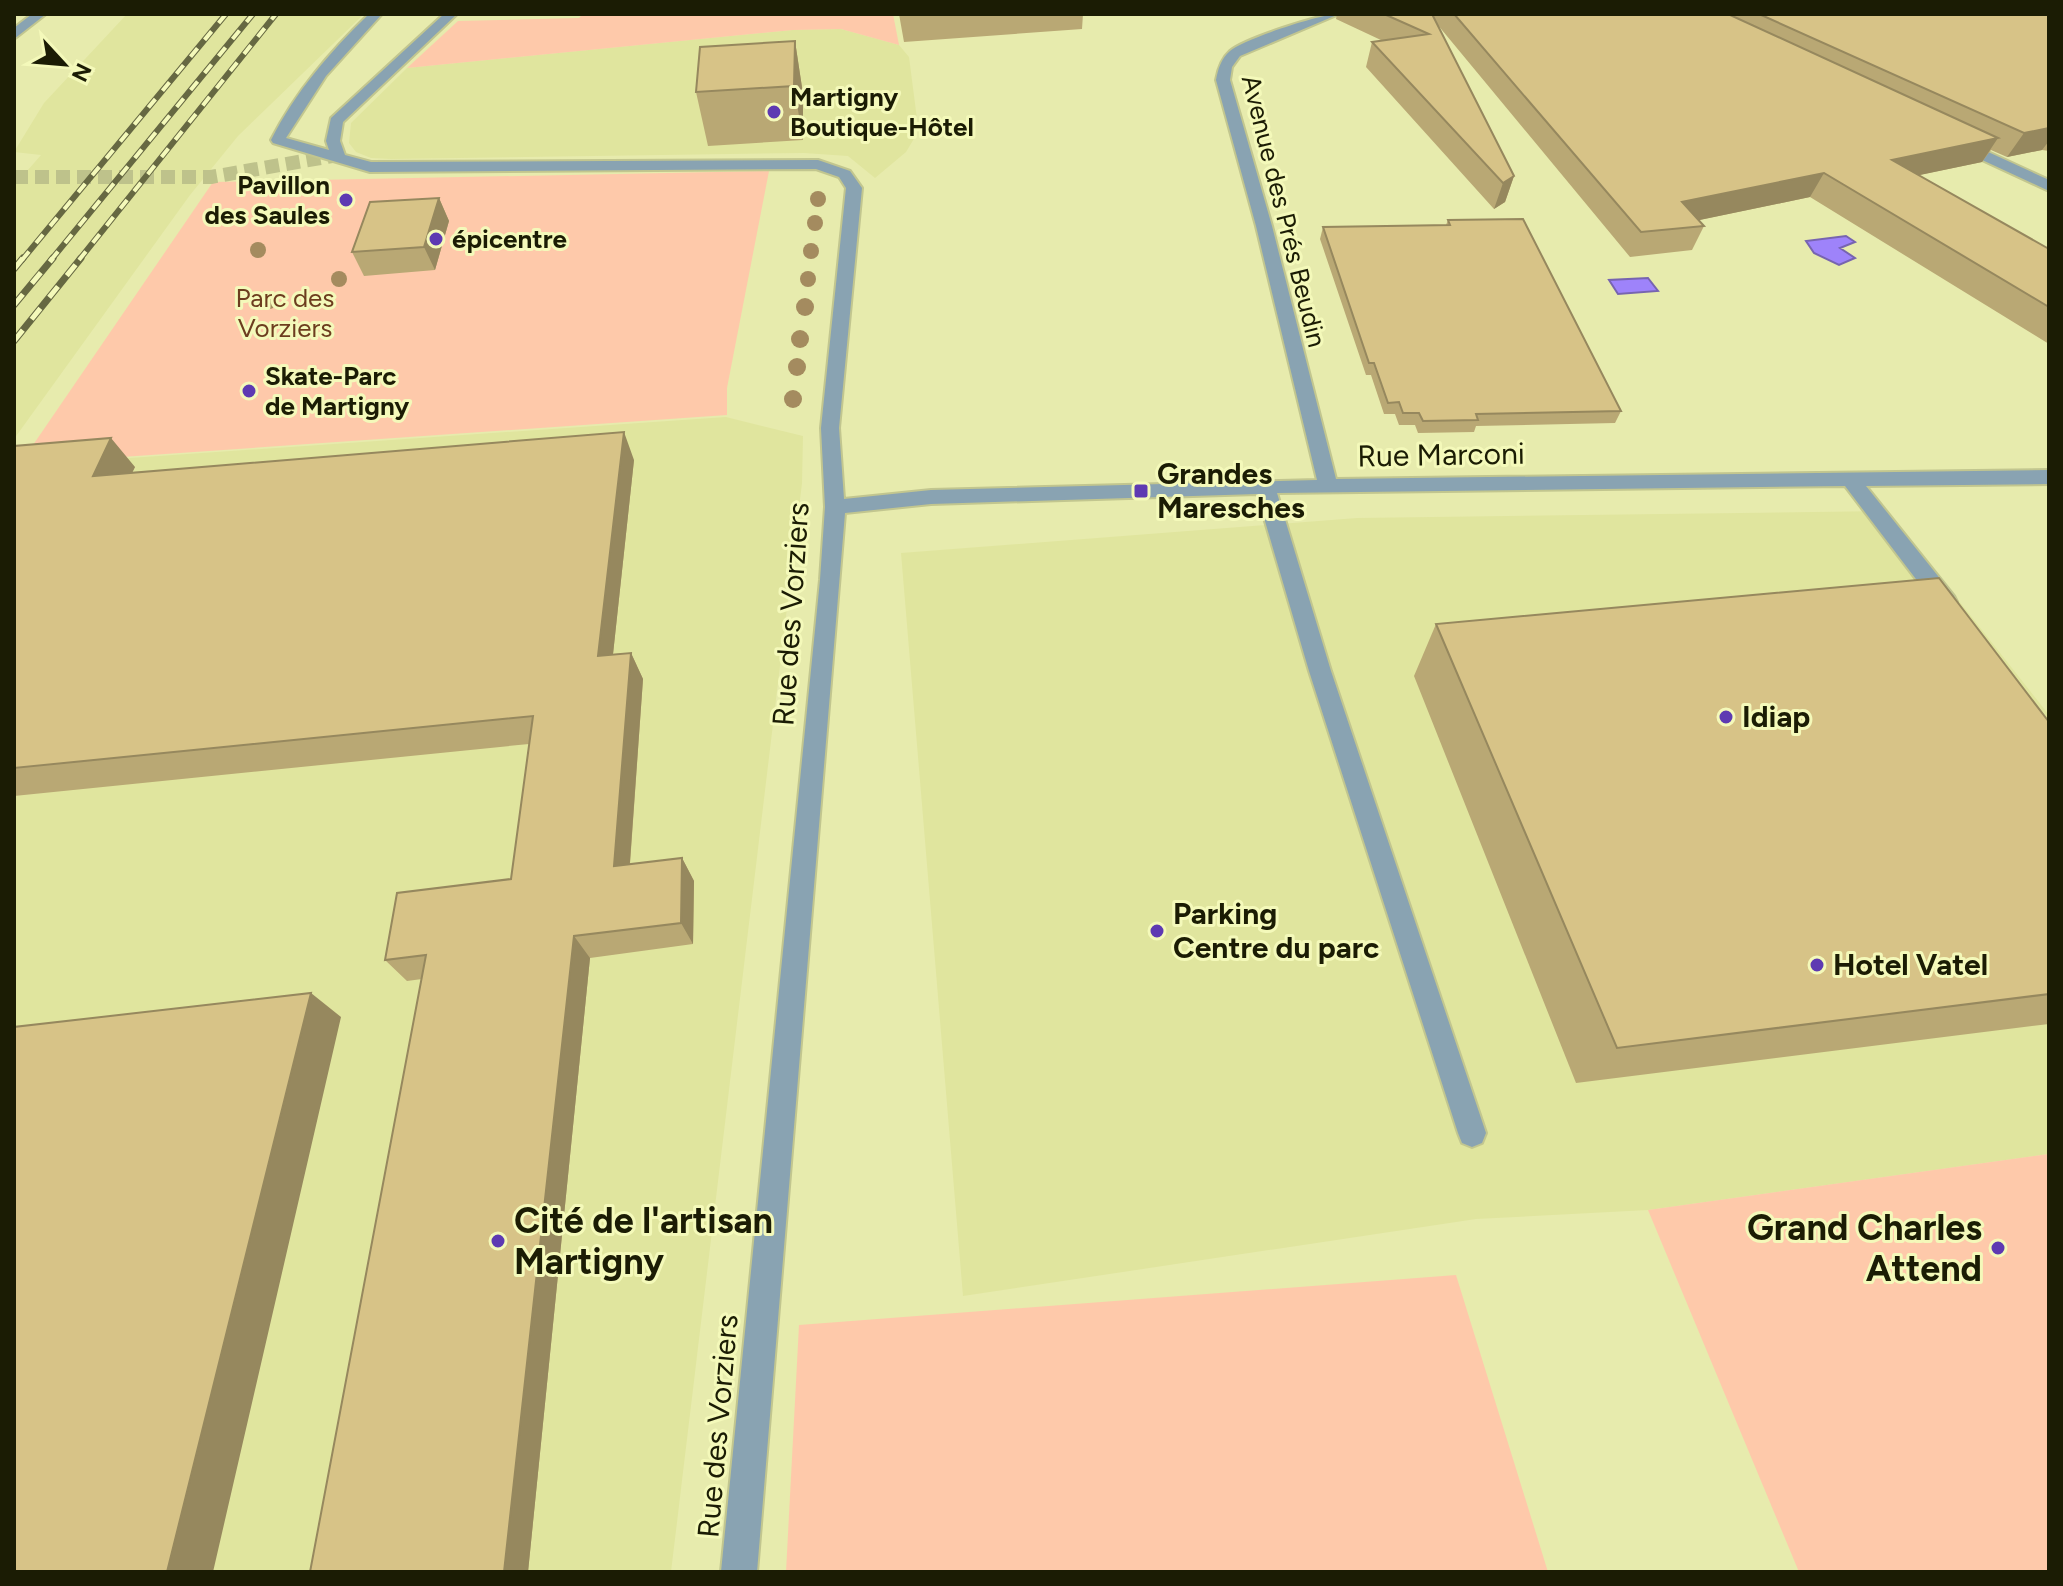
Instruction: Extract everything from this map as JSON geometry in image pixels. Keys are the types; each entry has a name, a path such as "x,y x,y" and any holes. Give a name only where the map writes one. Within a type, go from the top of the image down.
{"street":[{"path":"14,35 40,14"},
{"name":"Rue des Vorziers","path":"376,14 330,60 293,109 278,140 304,149 338,155 347,162 370,167 818,164 845,174 854,188 830,428 835,507 739,1572"},
{"path":"338,155 333,141 336,121 451,14"},
{"name":"Avenue des Prés Beudin","path":"1328,486 1264,226 1223,80 1225,67 1235,53 1333,14"},
{"path":"1940,135 2049,186"},
{"name":"Rue Marconi","path":"835,507 931,497 1265,487 2049,477"},
{"path":"1850,479 1963,624"},
{"path":"1265,487 1320,671 1472,1133"}],"shaded area":[{"path":"127,14 364,14 238,136 190,195 14,439 14,186 41,155 14,152 44,103"},
{"path":"841,29 899,45 909,57 917,119 915,137 906,152 875,178 848,156 804,153 391,159 371,158 356,152 349,143 351,123 407,68 793,30"},
{"path":"1846,236 1855,242 1840,248 1855,258 1839,265 1814,253 1806,241"},
{"path":"1648,278 1658,291 1618,294 1609,280"},
{"path":"726,417 803,436 802,483 671,1572 14,1572 14,466"},
{"path":"1888,511 2049,715 2049,1154 1648,1210 1476,1219 963,1296 901,553 1357,518"}],"green space":[{"path":"583,14 893,14 899,45 841,29 793,30 407,68 458,21 579,18"},
{"name":"Parc des Vorziers","path":"769,171 727,388 727,415 20,464 213,182"},
{"path":"2049,1154 2049,1572 1799,1572 1648,1210"},
{"path":"1456,1275 1548,1572 786,1572 799,1325"}],"building":[{"path":"1384,14 1432,14 1514,176 1503,183 1372,42 1429,34"},
{"path":"1454,14 1728,14 1998,138 1892,160 2049,249 2049,307 1824,173 1682,202 1704,226 1641,232"},
{"path":"1759,14 2049,14 2049,128 2024,133"},
{"path":"795,41 794,86 696,92 700,47"},
{"path":"439,198 424,247 352,252 370,202"},
{"path":"1523,219 1621,411 1476,414 1478,420 1423,421 1419,413 1403,413 1399,402 1388,403 1374,363 1369,363 1323,227 1450,225 1448,220"},
{"path":"624,432 598,656 631,653 614,866 682,858 681,923 574,936 504,1572 310,1572 426,955 385,960 397,893 511,879 533,716 14,768 14,446 111,438 93,476"},
{"path":"1939,578 2049,722 2049,994 1617,1048 1436,624"},
{"path":"311,993 167,1572 14,1572 14,1027"}],"tunnel":[{"path":"14,177 211,177 338,155"}],"railway":[{"path":"22,260 226,14"},
{"path":"51,260 253,14"},
{"path":"79,260 276,14"},
{"path":"14,269 23,258"},
{"path":"14,305 53,258"},
{"path":"14,341 81,258"}],"place":[{"name":"Martigny Boutique-Hôtel","path":"774,112"},
{"name":"Pavillon des Saules","path":"346,200"},
{"name":"épicentre","path":"436,239"},
{"name":"Skate-Parc de Martigny","path":"249,391"},
{"name":"Grandes Maresches","path":"1141,491"},
{"name":"Idiap","path":"1726,717"},
{"name":"Parking Centre du parc","path":"1157,931"},
{"name":"Hotel Vatel","path":"1817,965"},
{"name":"Cité de l'artisan Martigny","path":"498,1241"},
{"name":"Grand Charles Attend","path":"1998,1248"}]}
